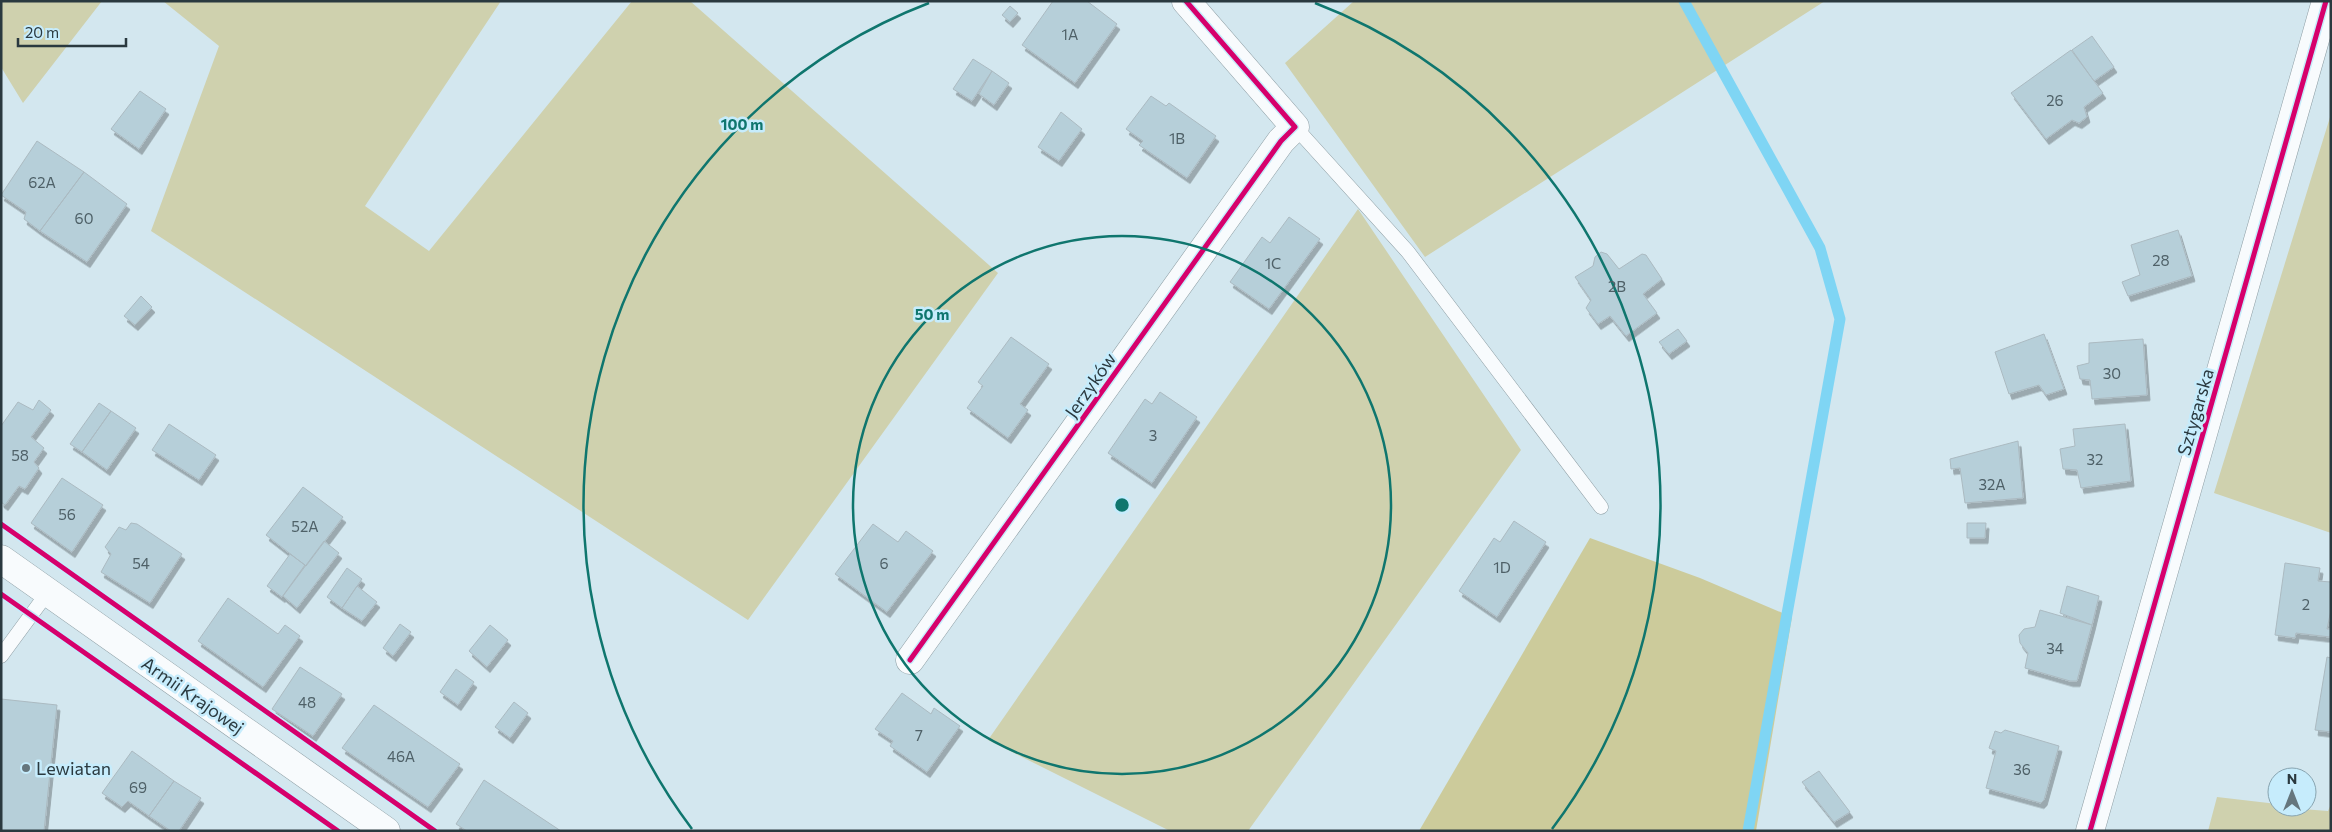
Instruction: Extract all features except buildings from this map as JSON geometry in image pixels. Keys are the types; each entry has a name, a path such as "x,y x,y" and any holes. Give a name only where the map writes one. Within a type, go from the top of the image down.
{"street":[{"path":"1186,1 1295,127"},
{"name":"Sztygarska","path":"2090,831 2326,1"},
{"name":"Jerzyków","path":"910,660 1275,149 1295,127"},
{"name":"Armii Krajowej","path":"1,559 386,831"}],"lane":[{"path":"1295,127 1408,252 1601,507"},
{"path":"1,656 48,592"}],"green space":[{"path":"1,1 102,1 23,103 1,67"},
{"path":"163,1 501,1 365,206 429,251 632,1 690,1 998,273 748,620 151,231 219,46"},
{"path":"1354,1 1825,1 1425,257 1285,63"},
{"path":"2331,114 2331,533 2214,493"},
{"path":"1358,209 1521,450 1248,831 1170,831 988,740"},
{"path":"1590,538 1700,578 1792,617 1756,831 1419,831"},
{"path":"2217,797 2267,803 2267,817 2317,817 2317,810 2328,811 2331,804 2331,831 2208,831"}],"waterway":[{"path":"1684,1 1820,248 1840,319 1748,831"}],"cycle path":[{"path":"910,660 1281,141 1295,127 1186,1"},
{"path":"2090,831 2326,1"},
{"path":"1,524 435,831"},
{"path":"1,594 338,831"}],"place":[{"name":"Lewiatan","path":"26,768"}]}
